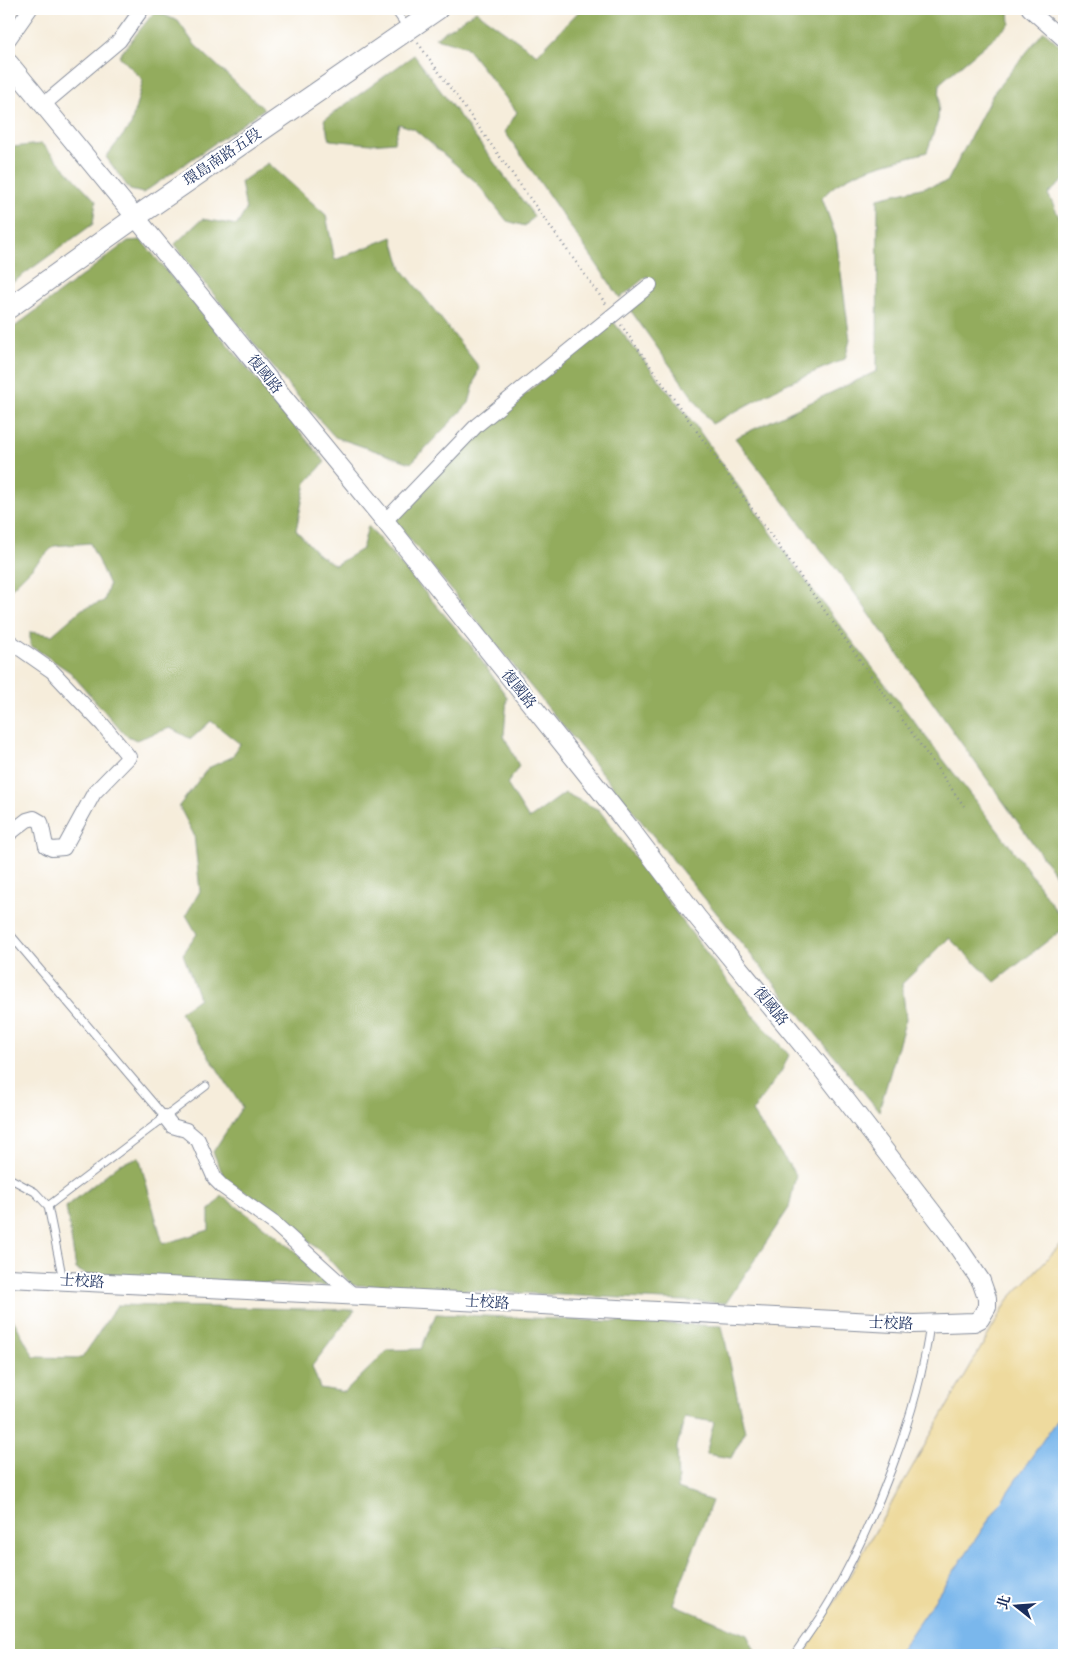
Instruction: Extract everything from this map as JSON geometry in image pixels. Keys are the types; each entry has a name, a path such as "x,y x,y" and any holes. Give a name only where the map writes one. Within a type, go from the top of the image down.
{"main road":[{"name":"環島南路五段","path":"9,308 136,216 438,9"}],"street":[{"path":"9,39 30,9"},
{"path":"43,105 119,41 142,9"},
{"path":"1030,9 1064,40"},
{"name":"復國路","path":"9,63 385,522 698,917 819,1065 949,1234 981,1281 987,1298 986,1307 980,1319 965,1324"},
{"path":"385,522 478,425 650,285"},
{"path":"9,641 52,671 103,725 129,757 94,793 64,848 52,849 46,846 41,822 34,818 27,820 9,834"},
{"path":"165,1117 172,1126 186,1130 198,1140 215,1179 223,1187 274,1224 353,1295"},
{"name":"士校路","path":"9,1278 930,1324 965,1324"}],"lane":[{"path":"394,9 409,29"},
{"path":"9,933 165,1117"},
{"path":"48,1206 206,1086"},
{"path":"9,1178 35,1192 48,1206 63,1280"},
{"path":"794,1655 829,1603 845,1573 887,1478 918,1388 930,1324"}],"path":[{"path":"409,29 964,806"}],"green space":[{"path":"581,9 1009,9 1010,24 940,83 938,120 927,152 885,163 857,173 832,188 822,198 836,236 850,340 845,359 786,384 712,424 631,311 655,284 647,276 620,298 505,132 517,112 465,46 435,38 476,11 537,55"},
{"path":"155,11 178,21 195,45 264,109 143,193 130,190 106,157 131,125 143,80 119,56"},
{"path":"1044,31 1064,49 1064,180 1048,194 1064,227 1064,887 853,591 735,438 877,371 878,198 947,182 994,92"},
{"path":"414,55 534,216 525,226 507,221 476,182 414,129 399,124 394,142 371,144 330,140 324,120"},
{"path":"42,144 96,201 93,224 9,285 9,145 12,147"},
{"path":"268,163 326,215 335,260 392,237 402,269 479,367 469,403 411,463 335,437 292,390 197,274 175,244 202,219 237,225 246,210 241,182"},
{"path":"141,240 325,462 306,483 296,530 319,555 335,565 362,549 368,526 472,647 507,697 504,736 519,766 507,784 529,819 565,793 599,810 754,1016 789,1055 781,1072 752,1112 796,1175 789,1208 726,1303 352,1285 326,1256 271,1209 225,1179 213,1152 242,1107 180,1012 199,998 183,954 197,934 186,915 200,891 194,835 179,806 208,768 232,757 240,744 211,721 191,739 170,728 136,740 124,734 70,672 30,645 30,632 52,635 82,609 104,601 109,585 90,543 54,546 11,589 9,596 9,331 128,241"},
{"path":"612,320 695,425 799,572 1026,867 1064,922 1064,928 995,982 949,938 902,984 906,1019 879,1111 394,520 450,459"},
{"path":"139,1157 163,1244 209,1230 209,1211 222,1196 273,1233 329,1280 326,1286 87,1275 76,1269 66,1207 118,1165"},
{"path":"117,1305 355,1310 312,1366 320,1388 345,1392 388,1350 421,1349 436,1314 722,1326 745,1432 731,1458 706,1454 714,1422 685,1417 677,1447 678,1489 712,1501 673,1604 747,1635 757,1655 9,1655 9,1312 34,1357 82,1358"}],"sand":[{"path":"1064,1241 1064,1498 936,1655 804,1655 1009,1299"}],"water":[{"path":"1064,1409 1064,1655 897,1655"}]}
